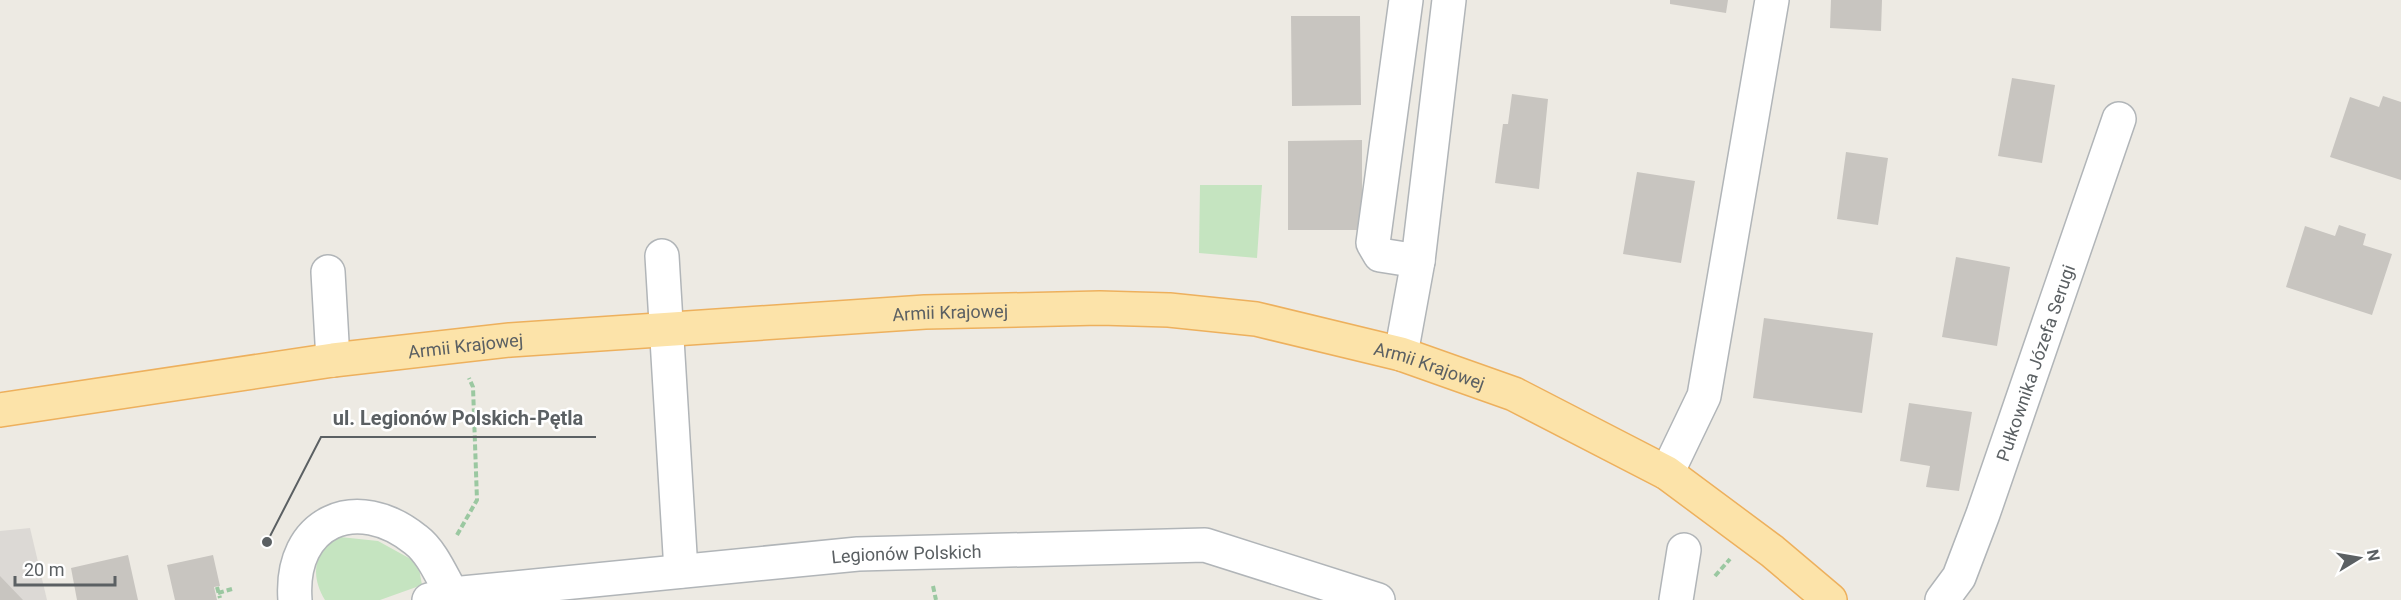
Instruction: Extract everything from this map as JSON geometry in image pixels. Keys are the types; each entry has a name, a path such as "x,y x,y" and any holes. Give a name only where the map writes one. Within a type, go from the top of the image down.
{"main road":[{"name":"Armii Krajowej","path":"0,410 333,360 510,340 925,312 1100,308 1169,310 1256,319 1401,354 1514,394 1667,473 1772,551 1830,600"}],"street":[{"path":"1406,0 1373,243 1380,255 1418,261"},
{"path":"1401,354 1418,261 1449,0"},
{"path":"1667,473 1704,396 1772,0"},
{"name":"Pułkownika Józefa Serugi","path":"1942,600 1959,577 1983,514 2119,119"},
{"path":"662,256 681,571"},
{"path":"328,272 333,360"},
{"path":"295,600 293,579 302,547 322,526 349,515 390,523 418,541 434,563 441,597"},
{"name":"Legionów Polskich","path":"441,597 858,554 1205,545 1378,600"},
{"path":"1676,600 1684,550"}],"path":[{"path":"434,563 462,529 477,500 473,387 465,370"},
{"path":"1717,575 1724,566"},
{"path":"217,587 220,598"},
{"path":"219,593 232,589"}],"shaded area":[{"path":"30,528 47,600 0,600 0,531"}],"green space":[{"path":"1200,185 1262,185 1257,258 1199,253"},
{"path":"340,537 378,541 418,563 422,585 380,600 325,600 317,582 317,564 324,549"}],"building":[{"path":"1670,0 1728,0 1726,13 1670,4"},
{"path":"1831,0 1882,0 1881,31 1830,28"},
{"path":"1291,16 1360,16 1361,105 1292,106"},
{"path":"2012,78 2055,85 2042,163 1998,156"},
{"path":"1512,94 1548,99 1539,189 1495,183 1503,124 1508,124"},
{"path":"2383,96 2401,102 2401,180 2330,157 2350,97 2379,107"},
{"path":"1362,140 1362,230 1288,230 1288,141"},
{"path":"1846,152 1888,158 1878,225 1837,219"},
{"path":"1637,172 1695,181 1681,263 1623,254"},
{"path":"2339,225 2366,234 2363,245 2392,254 2372,315 2286,287 2305,226 2335,236"},
{"path":"1956,257 2010,267 1997,346 1942,337"},
{"path":"1764,318 1873,333 1862,413 1753,398"},
{"path":"1909,403 1972,412 1959,491 1926,487 1930,466 1900,461"},
{"path":"128,555 138,600 77,600 71,568"},
{"path":"213,555 220,586 214,587 217,600 175,600 167,565"},
{"path":"0,576 23,600 0,600"}],"place":[{"name":"ul. Legionów Polskich-Pętla","path":"267,542"}]}
